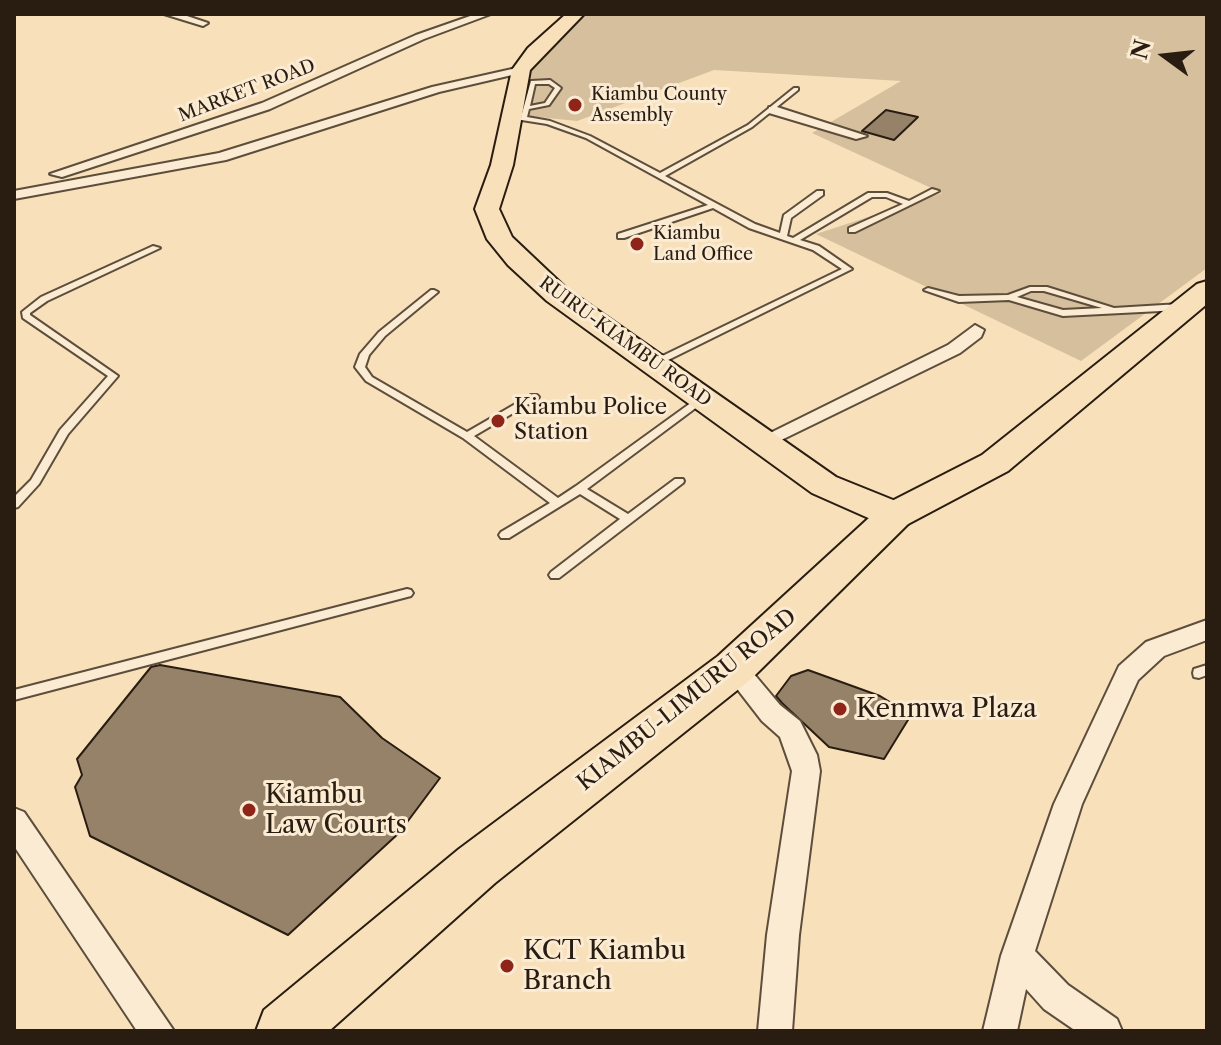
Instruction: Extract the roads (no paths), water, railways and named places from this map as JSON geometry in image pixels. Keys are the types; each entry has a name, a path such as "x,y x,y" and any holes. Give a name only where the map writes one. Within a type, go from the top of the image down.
{"highway":[{"name":"KIAMBU-LIMURU ROAD","path":"285,1031 477,866 734,668 819,591 895,515 995,463 1196,299"}],"main road":[{"path":"521,70 576,14"},
{"name":"RUIRU-KIAMBU ROAD","path":"521,70 521,114 487,209 500,239 517,260 557,295 824,485 895,515"}],"street":[{"path":"169,14 203,23"},
{"name":"MARKET ROAD","path":"14,186 255,111 420,37 486,14"},
{"path":"14,195 221,157 436,89 521,70"},
{"path":"773,110 861,136"},
{"path":"764,441 954,349 972,337 975,330"},
{"path":"1000,1031 1017,956 1068,804 1128,673 1155,649 1207,630"},
{"path":"734,668 771,713 790,729 803,755 806,771 783,935 775,1031"},
{"path":"14,821 157,1031"},
{"path":"1017,956 1056,997 1105,1031"}],"lane":[{"path":"533,82 550,82 558,88 556,96 547,104 521,114 533,82"},
{"path":"661,175 773,110 796,89"},
{"path":"521,114 579,133 714,205 783,238 829,255 848,269 654,363"},
{"path":"852,230 935,191"},
{"path":"783,238 787,217 820,193"},
{"path":"793,241 871,195 887,195 909,204"},
{"path":"621,236 714,205"},
{"path":"14,504 35,482 64,432 113,376 26,316 26,312 44,299 156,248"},
{"path":"928,290 959,299 1009,297 1030,289 1044,289 1114,310"},
{"path":"434,292 382,334 365,354 360,367 369,379 467,436 556,502"},
{"path":"1009,297 1063,313 1196,299"},
{"path":"467,436 534,397"},
{"path":"505,535 580,489 703,399"},
{"path":"555,575 679,481"},
{"path":"580,489 628,519"},
{"path":"14,695 407,593"}],"place":[{"name":"Kiambu County Assembly","path":"575,105"},
{"name":"Kiambu Land Office","path":"637,244"},
{"name":"Kiambu Police Station","path":"498,421"},
{"name":"Kenmwa Plaza","path":"840,709"},
{"name":"Kiambu Law Courts","path":"249,810"},
{"name":"KCT Kiambu Branch","path":"507,966"}]}
